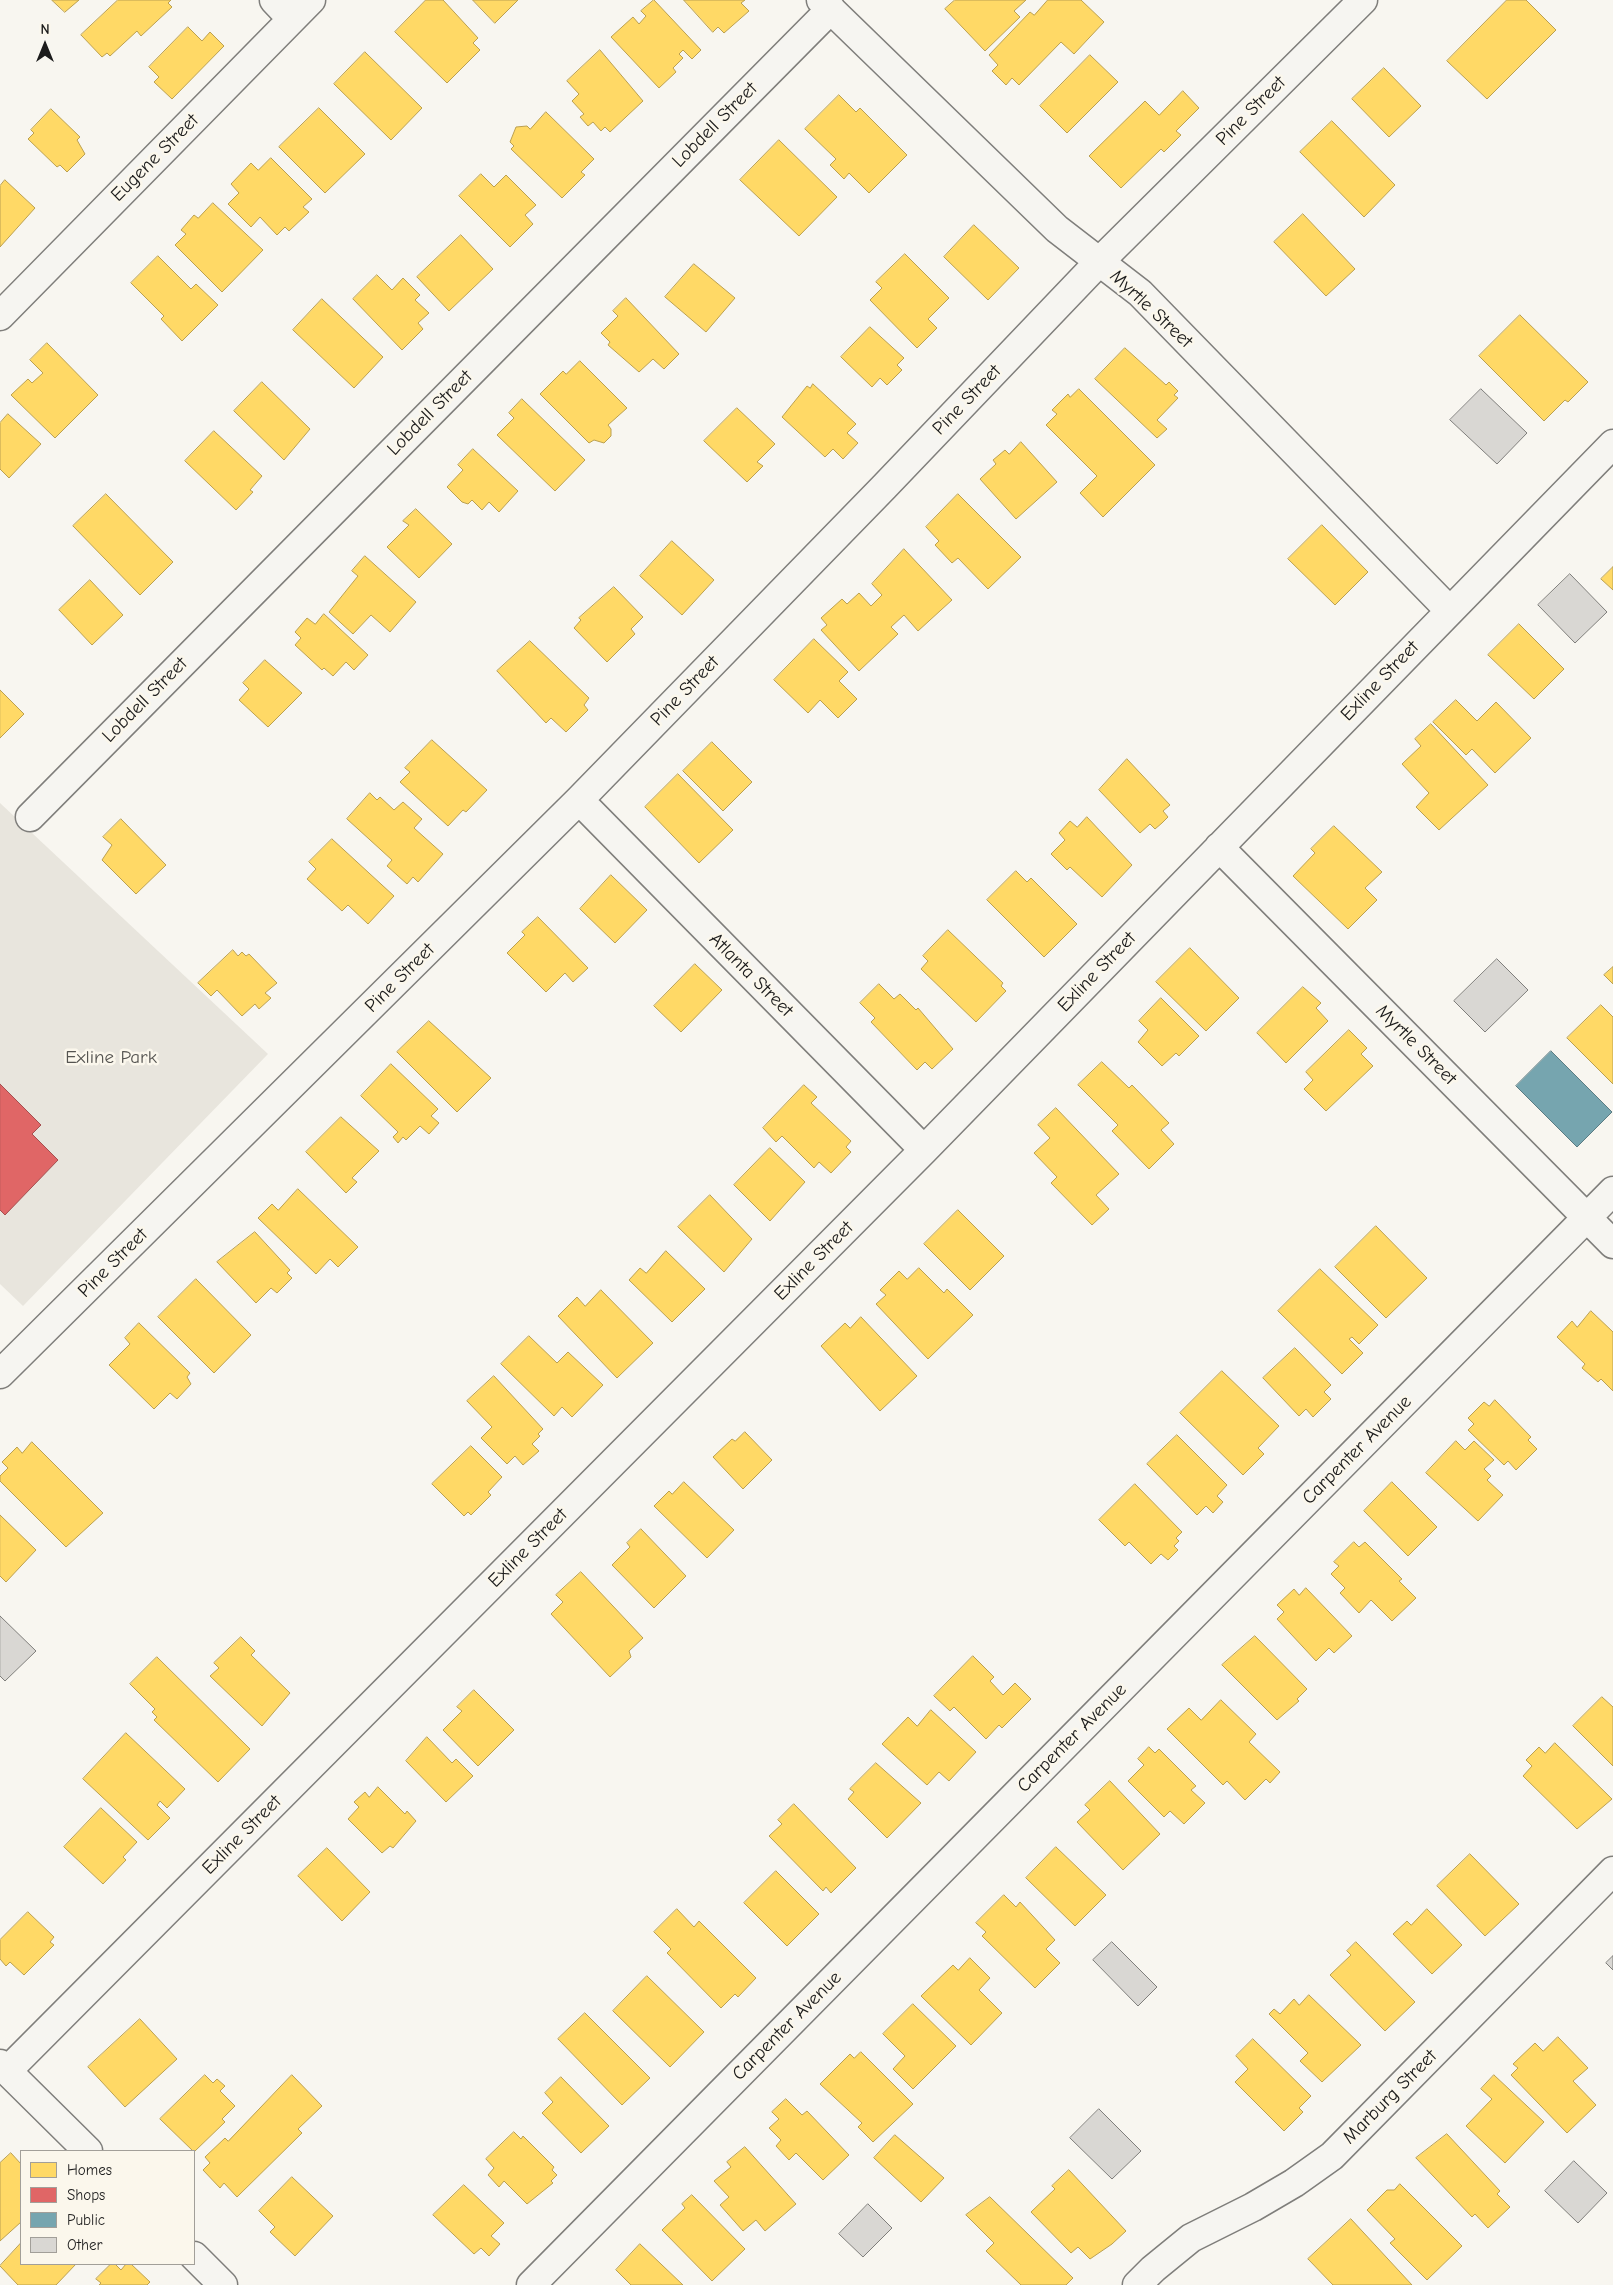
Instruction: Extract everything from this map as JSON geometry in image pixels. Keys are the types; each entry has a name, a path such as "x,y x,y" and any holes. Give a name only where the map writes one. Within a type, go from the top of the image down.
{"street":[{"name":"Pine Street","path":"0,1374 579,800 884,487 1099,262 1363,0"},
{"name":"Myrtle Street","path":"826,5 1058,229 1140,293 1448,610"},
{"name":"Lobdell Street","path":"30,816 826,5"},
{"name":"Eugene Street","path":"0,316 292,6"},
{"name":"Exline Street","path":"4,2068 924,1150 1448,610 1613,444"},
{"name":"Atlanta Street","path":"579,800 924,1150"},
{"name":"Myrtle Street","path":"1219,847 1613,1244"},
{"name":"Carpenter Avenue","path":"531,2285 1613,1191"},
{"name":"Marburg Street","path":"1137,2285 1153,2269 1191,2238 1294,2184 1332,2156 1613,1871"},
{"path":"4,2068 87,2150"},
{"path":"195,2257 223,2285"}],"shaded area":[{"name":"Exline Park","path":"0,803 268,1054 23,1306 0,1284"}],"building: Homes":[{"path":"52,0 79,0 65,12"},
{"path":"118,0 171,0 168,3 172,7 141,36 137,31 110,56 107,53 102,57 81,35"},
{"path":"426,0 443,0 478,38 473,43 480,50 447,83 395,32"},
{"path":"473,0 518,0 495,23"},
{"path":"654,0 701,50 692,59 683,50 679,54 683,58 673,68 676,72 659,88 611,37 633,17 639,24 646,16 641,11"},
{"path":"684,0 745,0 741,3 749,11 724,33 718,27 713,32"},
{"path":"955,0 1026,0 1014,11 1020,17 985,51 945,9"},
{"path":"1048,0 1081,0 1104,22 1074,54 1061,42 1019,85 1012,78 1006,85 992,71 998,65 989,55 1030,12 1034,15"},
{"path":"1507,0 1526,0 1556,30 1487,99 1447,61"},
{"path":"188,27 202,41 210,32 224,46 172,99 154,82 159,77 149,67"},
{"path":"600,50 643,101 610,132 605,127 601,131 593,122 588,126 580,117 584,114 572,101 579,94 567,81"},
{"path":"365,52 422,108 391,140 334,84"},
{"path":"1090,55 1118,82 1067,133 1040,106"},
{"path":"1384,68 1421,106 1389,137 1352,99"},
{"path":"1183,91 1199,108 1176,131 1181,135 1164,152 1161,149 1121,188 1089,156 1145,101 1159,115"},
{"path":"839,95 856,112 860,108 907,155 869,193 849,173 844,179 830,165 836,159 805,129"},
{"path":"319,108 365,154 325,193 279,147"},
{"path":"51,109 80,137 77,140 85,154 67,172 60,165 57,167 28,139 34,133 31,130"},
{"path":"546,112 594,159 581,172 585,175 562,198 511,149 514,146 510,142 516,127 527,126 530,129"},
{"path":"1332,121 1395,185 1364,217 1300,152"},
{"path":"779,140 837,197 799,236 740,180"},
{"path":"271,158 312,199 303,207 309,212 289,231 285,227 277,235 260,217 251,227 228,204 239,193 231,184 251,163 258,170"},
{"path":"481,174 494,187 506,175 536,205 525,215 533,224 510,247 459,196"},
{"path":"5,180 35,208 0,247 0,186"},
{"path":"213,203 263,250 222,292 175,245 186,234 181,230 194,215 198,218"},
{"path":"1303,214 1355,269 1326,296 1274,242"},
{"path":"974,225 1019,268 988,300 944,257"},
{"path":"461,235 493,269 449,311 417,277"},
{"path":"905,254 949,298 928,319 937,328 917,348 870,300 882,288 876,282"},
{"path":"158,256 191,289 196,284 218,305 182,341 161,319 164,316 131,283"},
{"path":"694,264 735,298 706,332 665,297"},
{"path":"377,275 392,290 403,278 420,295 415,300 429,313 418,323 423,329 402,350 353,299"},
{"path":"626,298 679,354 664,369 653,359 639,372 608,345 610,342 601,333 618,316 613,311"},
{"path":"322,299 383,357 354,388 293,330"},
{"path":"1520,315 1588,382 1568,402 1565,400 1544,421 1479,356"},
{"path":"870,327 904,358 897,365 902,370 887,385 880,378 872,387 841,357"},
{"path":"47,343 98,395 55,438 11,395 28,379 32,383 43,373 30,360"},
{"path":"1125,348 1166,385 1169,382 1178,391 1174,395 1178,398 1157,420 1167,429 1157,438 1095,379"},
{"path":"580,361 627,408 608,425 611,429 611,436 604,443 594,440 589,443 540,394 563,371 566,374"},
{"path":"262,382 310,429 284,460 234,411"},
{"path":"813,384 856,424 847,433 858,443 843,459 833,449 825,457 782,417 807,386 810,388"},
{"path":"1079,389 1155,465 1103,517 1080,493 1097,476 1046,425 1057,414 1052,410 1068,394 1070,397"},
{"path":"522,399 585,460 555,491 497,435 514,418 509,413"},
{"path":"737,408 775,444 757,462 763,466 747,482 704,441"},
{"path":"8,414 41,444 9,478 0,469 0,423"},
{"path":"214,431 262,476 250,490 253,492 236,510 185,461"},
{"path":"1021,442 1057,482 1016,519 980,479 996,464 993,460 1005,450 1009,454"},
{"path":"473,449 518,491 499,512 489,502 482,510 472,500 468,504 462,502 447,487 463,470 458,465"},
{"path":"106,494 173,562 140,595 73,526"},
{"path":"958,494 1021,557 988,589 958,558 952,563 935,545 939,541 926,527"},
{"path":"416,509 452,544 419,578 387,547 409,525 403,521"},
{"path":"1322,525 1368,572 1335,605 1288,559"},
{"path":"672,541 714,580 682,615 640,576"},
{"path":"904,549 952,600 918,631 904,615 891,627 898,634 859,671 821,630 827,625 821,618 842,599 847,604 859,593 871,606 882,595 872,584"},
{"path":"365,556 416,602 390,632 371,615 353,634 329,612 358,576 352,571"},
{"path":"1613,567 1613,590 1601,579"},
{"path":"90,580 123,615 92,645 59,610"},
{"path":"614,587 643,617 631,629 635,634 607,662 574,628 581,620 579,618"},
{"path":"324,614 368,655 354,670 346,662 333,676 324,668 322,670 295,645 301,638 295,632 307,618 315,624"},
{"path":"1519,624 1564,669 1534,699 1488,655"},
{"path":"814,639 848,672 839,681 857,699 838,718 820,700 808,713 774,680"},
{"path":"530,641 589,698 584,705 588,710 566,732 551,718 546,723 497,671"},
{"path":"265,660 302,693 268,727 239,700 249,689 243,683"},
{"path":"0,690 24,714 0,738"},
{"path":"1456,700 1477,721 1496,702 1531,738 1495,773 1472,749 1466,755 1433,722"},
{"path":"1431,724 1488,785 1439,830 1416,807 1429,793 1402,764 1421,746 1415,739"},
{"path":"432,740 487,790 466,812 463,810 448,826 400,782 410,772 405,768"},
{"path":"712,742 752,782 723,811 683,771"},
{"path":"1127,759 1170,805 1163,811 1168,817 1155,829 1150,824 1140,833 1099,790"},
{"path":"678,774 733,830 699,863 645,807"},
{"path":"370,793 377,800 380,797 394,810 403,802 422,819 414,828 443,854 418,882 413,877 407,884 387,866 392,860 347,819"},
{"path":"1087,817 1132,865 1102,897 1070,867 1067,870 1051,854 1065,840 1059,833 1070,821 1077,827"},
{"path":"121,819 166,865 136,894 102,860 112,845 103,837"},
{"path":"1334,826 1382,872 1365,888 1377,900 1348,929 1293,876 1315,853 1311,849"},
{"path":"332,839 394,896 368,924 348,905 342,911 307,879 316,869 309,862"},
{"path":"1016,871 1027,882 1031,878 1077,924 1044,957 987,900"},
{"path":"611,875 647,910 615,943 580,909"},
{"path":"538,917 588,968 573,982 565,973 546,992 507,953 525,935 522,932"},
{"path":"948,930 1003,983 1001,986 1006,991 976,1022 921,969 928,961 923,956"},
{"path":"1190,948 1239,998 1206,1031 1156,982"},
{"path":"233,950 238,956 242,952 246,956 249,954 277,983 265,993 271,998 259,1009 255,1004 242,1016 217,990 211,996 198,983"},
{"path":"695,964 722,990 681,1032 654,1006"},
{"path":"1613,967 1613,984 1604,975"},
{"path":"879,984 894,999 900,994 916,1010 918,1008 953,1049 932,1069 925,1062 917,1070 871,1022 875,1018 860,1003"},
{"path":"1303,987 1321,1003 1316,1008 1328,1021 1286,1063 1257,1033"},
{"path":"1161,998 1199,1036 1179,1056 1176,1053 1162,1066 1138,1042 1148,1030 1139,1021"},
{"path":"1601,1005 1613,1017 1613,1084 1567,1038"},
{"path":"429,1021 491,1078 457,1112 397,1052"},
{"path":"1349,1030 1367,1048 1361,1054 1373,1066 1326,1111 1304,1089 1313,1080 1306,1072"},
{"path":"1102,1062 1129,1088 1132,1085 1169,1123 1161,1130 1174,1144 1149,1169 1112,1131 1118,1125 1078,1085"},
{"path":"391,1064 438,1109 431,1116 439,1123 429,1134 420,1126 406,1140 403,1137 398,1143 393,1137 398,1132 361,1096"},
{"path":"804,1085 817,1097 811,1103 851,1141 846,1147 851,1152 831,1173 819,1162 814,1168 782,1136 776,1142 763,1128"},
{"path":"1056,1108 1119,1174 1096,1195 1109,1209 1092,1225 1051,1183 1057,1177 1034,1153 1050,1138 1038,1125"},
{"path":"341,1117 379,1151 352,1178 357,1182 346,1193 306,1152"},
{"path":"770,1148 805,1182 770,1221 734,1185"},
{"path":"298,1189 358,1247 338,1267 330,1259 316,1274 258,1218 272,1204 278,1210"},
{"path":"710,1195 752,1239 724,1272 678,1227"},
{"path":"958,1210 1004,1256 970,1290 924,1244"},
{"path":"1376,1226 1427,1278 1386,1318 1335,1267"},
{"path":"255,1232 290,1270 287,1273 292,1278 277,1293 271,1288 256,1303 217,1262"},
{"path":"666,1251 705,1289 672,1322 629,1280 640,1268 646,1273"},
{"path":"919,1268 944,1293 947,1289 973,1315 928,1359 876,1304 886,1295 880,1290 899,1271 907,1279"},
{"path":"1320,1269 1378,1325 1359,1344 1352,1337 1349,1339 1363,1353 1342,1374 1278,1311"},
{"path":"196,1279 251,1335 214,1373 158,1317"},
{"path":"601,1290 653,1343 617,1378 558,1316 577,1297 585,1306"},
{"path":"1591,1311 1613,1332 1613,1391 1601,1379 1598,1382 1582,1368 1585,1364 1557,1337 1572,1321 1577,1327"},
{"path":"861,1317 917,1376 880,1411 821,1346 845,1323 850,1328"},
{"path":"139,1323 190,1373 187,1377 191,1384 177,1399 170,1393 154,1409 109,1365 130,1344 125,1338"},
{"path":"529,1336 557,1363 568,1352 603,1385 572,1417 562,1407 554,1416 501,1364"},
{"path":"1295,1348 1331,1385 1324,1392 1331,1399 1313,1417 1306,1409 1299,1416 1263,1378"},
{"path":"1222,1371 1279,1426 1258,1448 1264,1454 1243,1475 1180,1413"},
{"path":"494,1376 543,1429 538,1434 540,1436 532,1444 539,1451 523,1465 515,1456 507,1464 481,1438 492,1427 467,1401"},
{"path":"1495,1400 1531,1437 1528,1440 1537,1449 1516,1470 1508,1461 1504,1465 1468,1430 1474,1424 1468,1418 1484,1402 1489,1406"},
{"path":"745,1432 772,1460 743,1489 713,1457 732,1439 735,1441"},
{"path":"1177,1435 1227,1485 1217,1496 1223,1502 1213,1513 1206,1506 1197,1515 1147,1464"},
{"path":"1456,1441 1465,1450 1474,1441 1494,1460 1484,1469 1491,1476 1487,1480 1503,1495 1478,1521 1426,1473"},
{"path":"32,1442 103,1513 66,1547 0,1481 0,1476 8,1468 2,1462 17,1447 22,1453"},
{"path":"471,1446 502,1477 488,1492 491,1495 471,1515 468,1512 464,1516 432,1484"},
{"path":"684,1482 734,1530 707,1558 654,1506 669,1491 672,1494"},
{"path":"1392,1482 1437,1527 1408,1556 1364,1511"},
{"path":"1135,1484 1182,1532 1176,1538 1179,1541 1174,1546 1178,1550 1168,1560 1161,1554 1151,1564 1129,1542 1125,1546 1099,1520"},
{"path":"0,1515 36,1550 6,1582 0,1576"},
{"path":"641,1529 686,1576 654,1608 612,1565 630,1547 627,1543"},
{"path":"1354,1542 1359,1547 1365,1542 1402,1579 1399,1581 1416,1598 1392,1621 1371,1600 1359,1613 1340,1593 1345,1588 1331,1574 1339,1566 1334,1562"},
{"path":"581,1572 643,1638 629,1651 631,1657 610,1677 551,1614 563,1602 556,1595"},
{"path":"1306,1588 1352,1636 1334,1653 1329,1648 1316,1661 1277,1619 1284,1612 1277,1605 1294,1589 1299,1595"},
{"path":"1255,1636 1307,1689 1297,1699 1299,1701 1277,1720 1222,1665"},
{"path":"241,1637 255,1651 251,1655 290,1693 262,1726 210,1676 219,1668 214,1663"},
{"path":"973,1656 994,1677 990,1681 1003,1695 1015,1683 1031,1699 1002,1728 999,1725 986,1739 954,1707 950,1711 934,1696"},
{"path":"157,1657 250,1749 218,1782 154,1720 157,1717 152,1712 155,1709 130,1684"},
{"path":"474,1690 514,1730 478,1766 443,1730 462,1711 457,1707"},
{"path":"1602,1697 1613,1707 1613,1766 1573,1726"},
{"path":"1221,1700 1256,1734 1249,1742 1280,1772 1270,1783 1266,1779 1245,1800 1227,1781 1223,1785 1167,1729 1189,1708 1201,1720"},
{"path":"931,1710 976,1752 949,1781 939,1772 927,1785 882,1744 908,1717 917,1726"},
{"path":"126,1733 185,1789 167,1808 160,1801 157,1805 170,1818 148,1840 83,1779"},
{"path":"427,1737 452,1763 456,1759 473,1776 446,1802 406,1761"},
{"path":"1555,1743 1612,1799 1577,1829 1523,1776 1532,1766 1526,1760 1539,1747 1545,1753"},
{"path":"1149,1747 1155,1753 1159,1749 1196,1786 1191,1790 1205,1803 1184,1824 1170,1811 1164,1817 1128,1781 1144,1765 1138,1759"},
{"path":"876,1763 921,1803 887,1838 848,1799 854,1792 850,1789"},
{"path":"1110,1781 1160,1834 1123,1870 1077,1822 1090,1810 1085,1805"},
{"path":"378,1787 405,1814 407,1811 416,1821 393,1848 390,1846 382,1853 348,1819 359,1807 354,1802 365,1792 369,1797"},
{"path":"794,1804 856,1868 831,1893 826,1887 823,1891 769,1836 782,1824 778,1820"},
{"path":"101,1808 137,1842 123,1857 126,1860 103,1884 64,1847"},
{"path":"1056,1847 1106,1895 1075,1926 1026,1878"},
{"path":"327,1848 370,1892 342,1921 298,1876"},
{"path":"1470,1854 1519,1904 1485,1936 1437,1886"},
{"path":"776,1871 819,1914 787,1946 744,1903"},
{"path":"1004,1895 1016,1907 1020,1902 1055,1940 1046,1949 1060,1963 1035,1988 982,1936 986,1932 976,1923"},
{"path":"677,1909 694,1927 699,1921 756,1978 738,1997 735,1994 721,2008 667,1953 671,1949 654,1932"},
{"path":"1427,1909 1462,1945 1432,1974 1393,1934 1407,1921 1411,1925"},
{"path":"28,1912 54,1937 50,1942 54,1945 24,1975 10,1962 6,1966 0,1959 0,1940"},
{"path":"1356,1942 1415,2002 1385,2031 1330,1975 1351,1955 1347,1951"},
{"path":"970,1958 990,1978 979,1990 1002,2013 971,2045 921,1996 953,1965 958,1970"},
{"path":"647,1976 704,2032 670,2067 613,2011"},
{"path":"1309,1995 1361,2045 1322,2082 1300,2061 1308,2053 1269,2014 1274,2009 1280,2014 1294,1999 1299,2005"},
{"path":"913,2004 956,2046 913,2089 893,2069 905,2056 883,2034"},
{"path":"585,2013 650,2078 622,2105 558,2039"},
{"path":"140,2019 177,2059 125,2107 88,2067"},
{"path":"1558,2037 1588,2068 1573,2081 1596,2105 1567,2133 1511,2075 1518,2068 1513,2064 1535,2043 1543,2051"},
{"path":"1253,2039 1311,2096 1299,2108 1303,2112 1284,2131 1235,2082 1248,2069 1236,2056"},
{"path":"861,2052 913,2104 873,2142 858,2127 862,2123 820,2084 850,2054 854,2058"},
{"path":"205,2075 213,2083 217,2079 225,2086 220,2091 235,2106 222,2119 225,2122 195,2151 160,2119"},
{"path":"292,2075 322,2106 298,2129 302,2133 237,2197 224,2183 220,2188 203,2170 210,2163 205,2157 225,2138 228,2141"},
{"path":"1494,2075 1544,2122 1505,2163 1466,2126 1492,2099 1481,2089"},
{"path":"561,2077 609,2126 581,2153 542,2113 553,2102 545,2093"},
{"path":"786,2099 802,2115 807,2111 849,2155 823,2180 796,2153 789,2160 776,2146 781,2140 769,2128 779,2119 772,2112"},
{"path":"514,2132 521,2139 523,2136 554,2167 552,2170 557,2175 551,2181 553,2183 527,2204 504,2181 499,2187 488,2175 494,2168 486,2159"},
{"path":"1447,2134 1500,2191 1497,2194 1510,2207 1488,2228 1475,2214 1472,2217 1416,2158"},
{"path":"895,2135 944,2178 921,2202 874,2158"},
{"path":"745,2147 796,2204 765,2231 756,2220 743,2231 720,2205 729,2197 714,2181 731,2167 727,2162"},
{"path":"11,2153 20,2163 20,2223 0,2241 0,2163"},
{"path":"1069,2170 1126,2231 1112,2244 1090,2259 1078,2247 1071,2253 1031,2212 1055,2189 1052,2186"},
{"path":"292,2177 333,2216 295,2256 270,2232 275,2227 259,2211"},
{"path":"1400,2184 1462,2246 1427,2280 1390,2243 1395,2239 1367,2210 1387,2190 1394,2190"},
{"path":"464,2185 504,2223 491,2236 500,2244 489,2256 481,2248 474,2254 433,2215"},
{"path":"692,2195 745,2249 712,2281 662,2230 685,2208 682,2204"},
{"path":"990,2197 1073,2278 1066,2285 1021,2285 986,2251 994,2243 966,2215"},
{"path":"1351,2219 1412,2285 1333,2285 1308,2259"},
{"path":"20,2244 20,2265 75,2265 56,2285 18,2285 0,2266"},
{"path":"640,2244 683,2285 631,2285 616,2270"},
{"path":"110,2265 116,2265 121,2270 125,2265 132,2265 150,2282 147,2285 99,2285 101,2283 96,2279"}],"building: Shops":[{"path":"0,1084 41,1125 32,1134 58,1160 5,1215 0,1210"}],"building: Public":[{"path":"1551,1051 1612,1112 1577,1147 1516,1086"}],"building: Other":[{"path":"1481,389 1527,433 1497,464 1450,420"},
{"path":"1570,574 1607,612 1575,643 1538,605"},
{"path":"1497,959 1528,990 1485,1032 1454,1001"},
{"path":"0,1616 36,1651 5,1681 0,1676"},
{"path":"1112,1942 1157,1987 1138,2006 1093,1960"},
{"path":"1613,1956 1613,1970 1606,1963"},
{"path":"1099,2109 1141,2151 1112,2179 1070,2138"},
{"path":"1574,2161 1607,2193 1578,2223 1545,2191"},
{"path":"868,2204 892,2228 863,2257 839,2234"}]}
